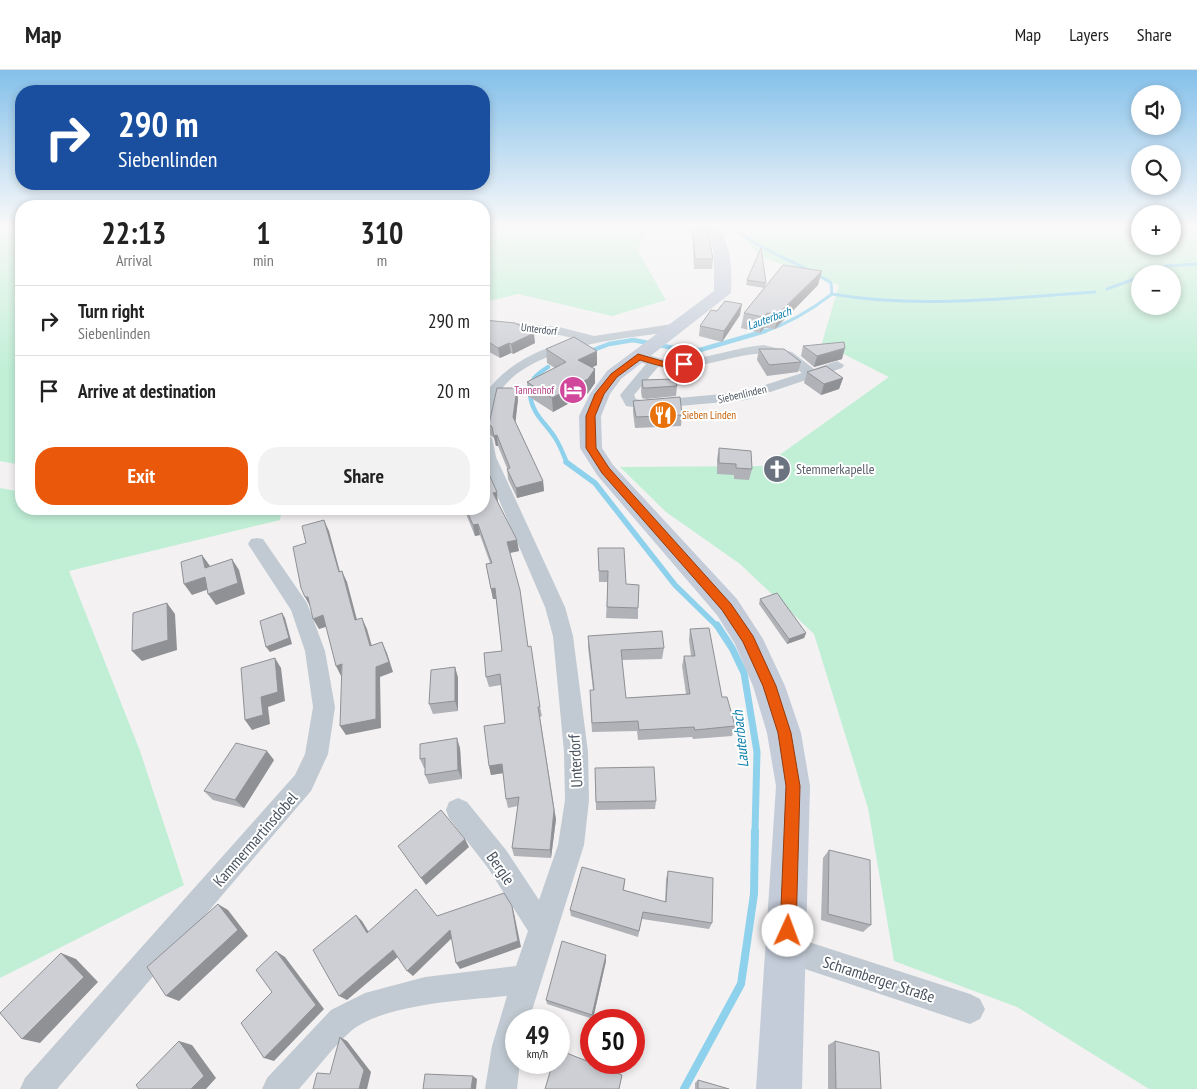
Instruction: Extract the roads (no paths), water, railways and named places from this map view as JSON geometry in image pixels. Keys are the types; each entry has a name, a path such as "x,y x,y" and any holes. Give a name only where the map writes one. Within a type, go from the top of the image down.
{"main road":[{"path":"723,276 722,293 651,352 614,375 600,394 590,416 591,448 611,478 727,607 748,639 770,686 784,733 793,786 787,949 779,1089"}],"street":[{"name":"Unterdorf","path":"490,325 559,331 594,339"},
{"name":"Unterdorf","path":"490,396 514,369 554,350 594,339 680,327"},
{"path":"651,352 684,364 745,350 772,350 786,354 812,374"},
{"name":"Siebenlinden","path":"651,352 627,395 631,402 646,405 746,396 837,365"},
{"name":"Unterdorf","path":"490,461 555,607 566,653 576,752 577,800 571,845 526,978 507,1046 501,1089"},
{"name":"Kammermartinsdobel","path":"36,1089 303,783 316,754 324,707 315,652 300,608 257,544"},
{"name":"Bergle","path":"458,810 497,860 542,928"},
{"name":"Schramberger Straße","path":"787,949 970,1009"},
{"path":"278,1089 341,1020 375,1003 425,991 526,978"}],"waterway":[{"name":"Lauterbach","path":"818,276 831,283 832,294"},
{"path":"1107,289 1131,280"},
{"path":"832,294 897,301 930,302 1095,292"},
{"name":"Lauterbach","path":"761,333 790,321 832,294"},
{"name":"Lauterbach","path":"588,352 609,344 633,340 684,350 700,350 765,331"},
{"name":"Lauterbach","path":"548,367 537,375 533,381 530,389 531,402 537,414 557,441 567,463"},
{"name":"Lauterbach","path":"567,463 595,483 675,585 718,627"},
{"name":"Lauterbach","path":"717,625 732,648 744,673 757,752 755,832"},
{"name":"Lauterbach","path":"684,1089 741,984 754,894 755,831"}],"place":[{"name":"Tannenhof","path":"573,390"},
{"name":"Sieben Linden","path":"663,415"},
{"name":"Stemmerkapelle","path":"777,469"}]}
